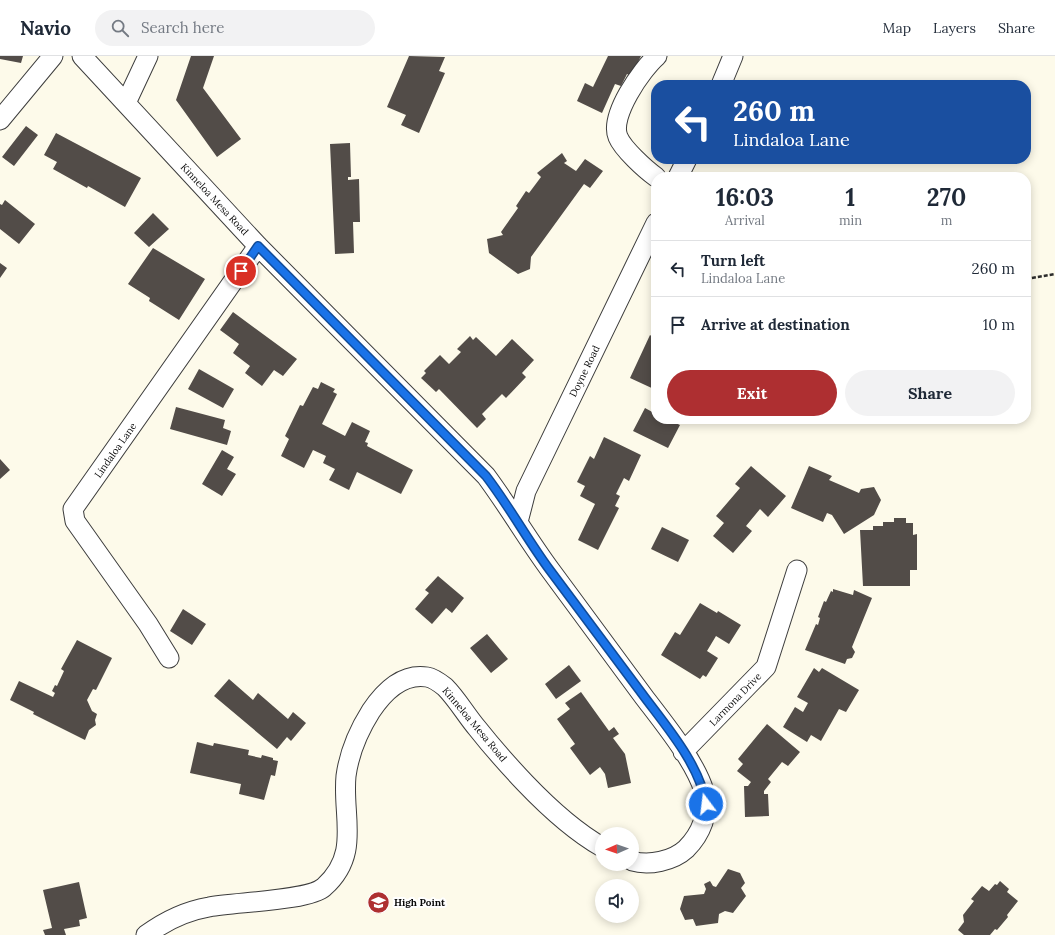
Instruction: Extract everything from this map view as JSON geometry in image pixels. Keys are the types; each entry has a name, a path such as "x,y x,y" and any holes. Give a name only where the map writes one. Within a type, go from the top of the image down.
{"street":[{"path":"0,120 53,56"},
{"name":"Kinneloa Mesa Road","path":"82,56 258,246 486,476 547,567 664,723 683,752 704,791 706,804 705,816 701,830 694,841 684,851 672,858 646,863 639,862"},
{"path":"126,104 148,56"},
{"path":"651,172 624,146 618,137 616,129 621,110 634,85 657,56"},
{"path":"722,80 728,57"},
{"name":"Doyne Road","path":"518,522 526,491 651,233"},
{"name":"Lindaloa Lane","path":"169,658 148,624 75,521 74,509 258,246"},
{"name":"Larmona Drive","path":"683,752 766,667 797,570"},
{"name":"Kinneloa Mesa Road","path":"146,935 166,922 194,910 300,896 314,893 323,888 337,872 348,847 346,777 349,761 356,742 364,725 382,696 393,685 413,678 426,677 436,680 445,687 477,728 525,783 577,830 595,842"}],"path":[{"path":"1031,278 1055,274"}],"building":[{"path":"0,56 23,56 21,63 0,59"},
{"path":"191,56 214,56 203,88 241,139 217,157 176,100"},
{"path":"409,56 445,57 439,71 445,73 419,133 401,125 406,115 387,107"},
{"path":"608,56 641,56 631,76 627,74 621,86 615,84 602,113 577,101 585,83 593,87"},
{"path":"26,126 38,135 14,166 2,157"},
{"path":"56,133 141,178 125,207 88,186 87,188 53,169 57,162 44,155"},
{"path":"350,143 351,177 348,177 348,180 359,179 360,222 353,222 354,253 335,254 330,144"},
{"path":"562,153 567,161 564,163 576,171 585,159 603,171 590,188 584,184 531,257 530,269 518,274 489,253 487,239 503,235 501,232 518,208 516,206 526,191 529,193 541,177 537,173"},
{"path":"5,200 35,224 19,244 0,229 0,204 2,205"},
{"path":"153,213 169,229 149,247 134,233"},
{"path":"153,248 205,279 179,320 149,301 150,298 128,284"},
{"path":"0,263 7,268 0,278"},
{"path":"233,312 297,359 283,376 274,370 262,386 245,373 250,366 233,353 239,344 220,330"},
{"path":"650,335 651,336 651,388 630,378"},
{"path":"470,336 473,340 476,337 496,356 512,339 534,360 522,373 526,377 506,398 502,394 482,414 486,419 477,428 439,389 436,392 421,378 426,373 424,371 440,355 449,364 461,352 457,349"},
{"path":"199,369 234,389 223,408 188,389"},
{"path":"321,382 335,389 333,392 337,394 322,424 345,436 352,422 370,431 365,442 368,443 367,446 413,470 401,494 357,472 349,490 329,480 335,469 323,463 326,456 313,450 304,468 281,456 289,439 285,436 300,405 303,406 313,387 318,389"},
{"path":"176,407 225,420 223,428 231,431 227,445 170,429"},
{"path":"645,408 651,411 651,424 680,425 668,448 633,431"},
{"path":"604,437 641,455 629,481 624,478 616,494 620,496 615,506 619,508 598,550 578,540 595,504 580,496 585,486 577,482 590,456 594,459"},
{"path":"222,450 234,457 227,469 236,474 222,496 202,484"},
{"path":"0,459 10,470 0,479"},
{"path":"751,466 786,496 768,517 760,509 746,526 752,531 733,553 713,536 724,523 716,516 740,488 735,484"},
{"path":"809,466 832,476 829,480 859,493 861,489 874,487 881,500 874,515 844,534 832,515 827,513 823,522 791,508"},
{"path":"894,518 906,518 906,523 913,523 913,535 917,534 917,570 910,570 910,586 863,586 860,530 873,530 873,526 883,526 883,522 894,522"},
{"path":"662,527 689,540 678,562 651,549"},
{"path":"438,576 464,598 452,613 446,608 432,624 415,609 429,593 425,590"},
{"path":"833,589 853,595 854,590 872,598 852,647 855,652 852,658 847,659 845,664 805,650 816,624 818,625 820,618 818,617 824,601 826,602 831,591 833,592"},
{"path":"700,603 717,613 718,611 741,625 729,644 716,636 707,651 718,658 706,677 703,675 700,679 661,655 675,632 680,635"},
{"path":"183,609 206,624 192,645 170,631"},
{"path":"487,634 508,659 491,673 470,648"},
{"path":"77,640 112,658 96,690 93,689 87,700 92,711 97,714 95,720 96,725 89,730 85,740 33,714 34,712 10,700 19,681 53,697 55,693 52,691 55,685 57,686 64,671 61,669"},
{"path":"569,665 581,681 556,699 545,684"},
{"path":"814,668 819,672 822,668 859,690 846,712 839,709 821,741 811,735 807,742 783,727 795,707 803,712 808,703 797,697"},
{"path":"229,679 253,700 258,693 288,719 293,712 306,723 291,741 287,737 277,749 214,696"},
{"path":"581,692 609,731 614,727 619,734 613,738 625,754 631,783 608,788 605,774 600,767 590,775 570,748 575,744 557,719 570,709 565,703"},
{"path":"767,724 800,752 788,766 782,762 768,779 771,782 764,791 764,794 768,794 769,816 745,817 744,786 748,786 751,782 737,771 743,764 738,759"},
{"path":"197,742 213,746 214,743 249,750 248,755 261,758 262,755 278,761 275,776 271,775 264,800 239,794 241,784 190,773"},
{"path":"728,869 740,873 745,883 741,888 746,896 733,913 725,911 719,914 718,923 696,926 693,919 685,920 680,909 684,896 704,894 706,889 704,884 710,881 713,886 716,887"},
{"path":"1000,881 1009,889 1007,892 1018,901 1007,915 1008,917 997,930 995,929 990,935 964,935 958,930 964,922 963,915 974,901 971,899 982,886 989,891"},
{"path":"79,882 87,918 79,920 80,926 64,929 66,935 45,935 43,930 52,928 43,890"}],"place":[{"name":"High Point","path":"378,902"}],"route":[{"path":"241,271 258,246 486,476 502,497 547,567 664,723 698,776 704,791 706,804"}]}
